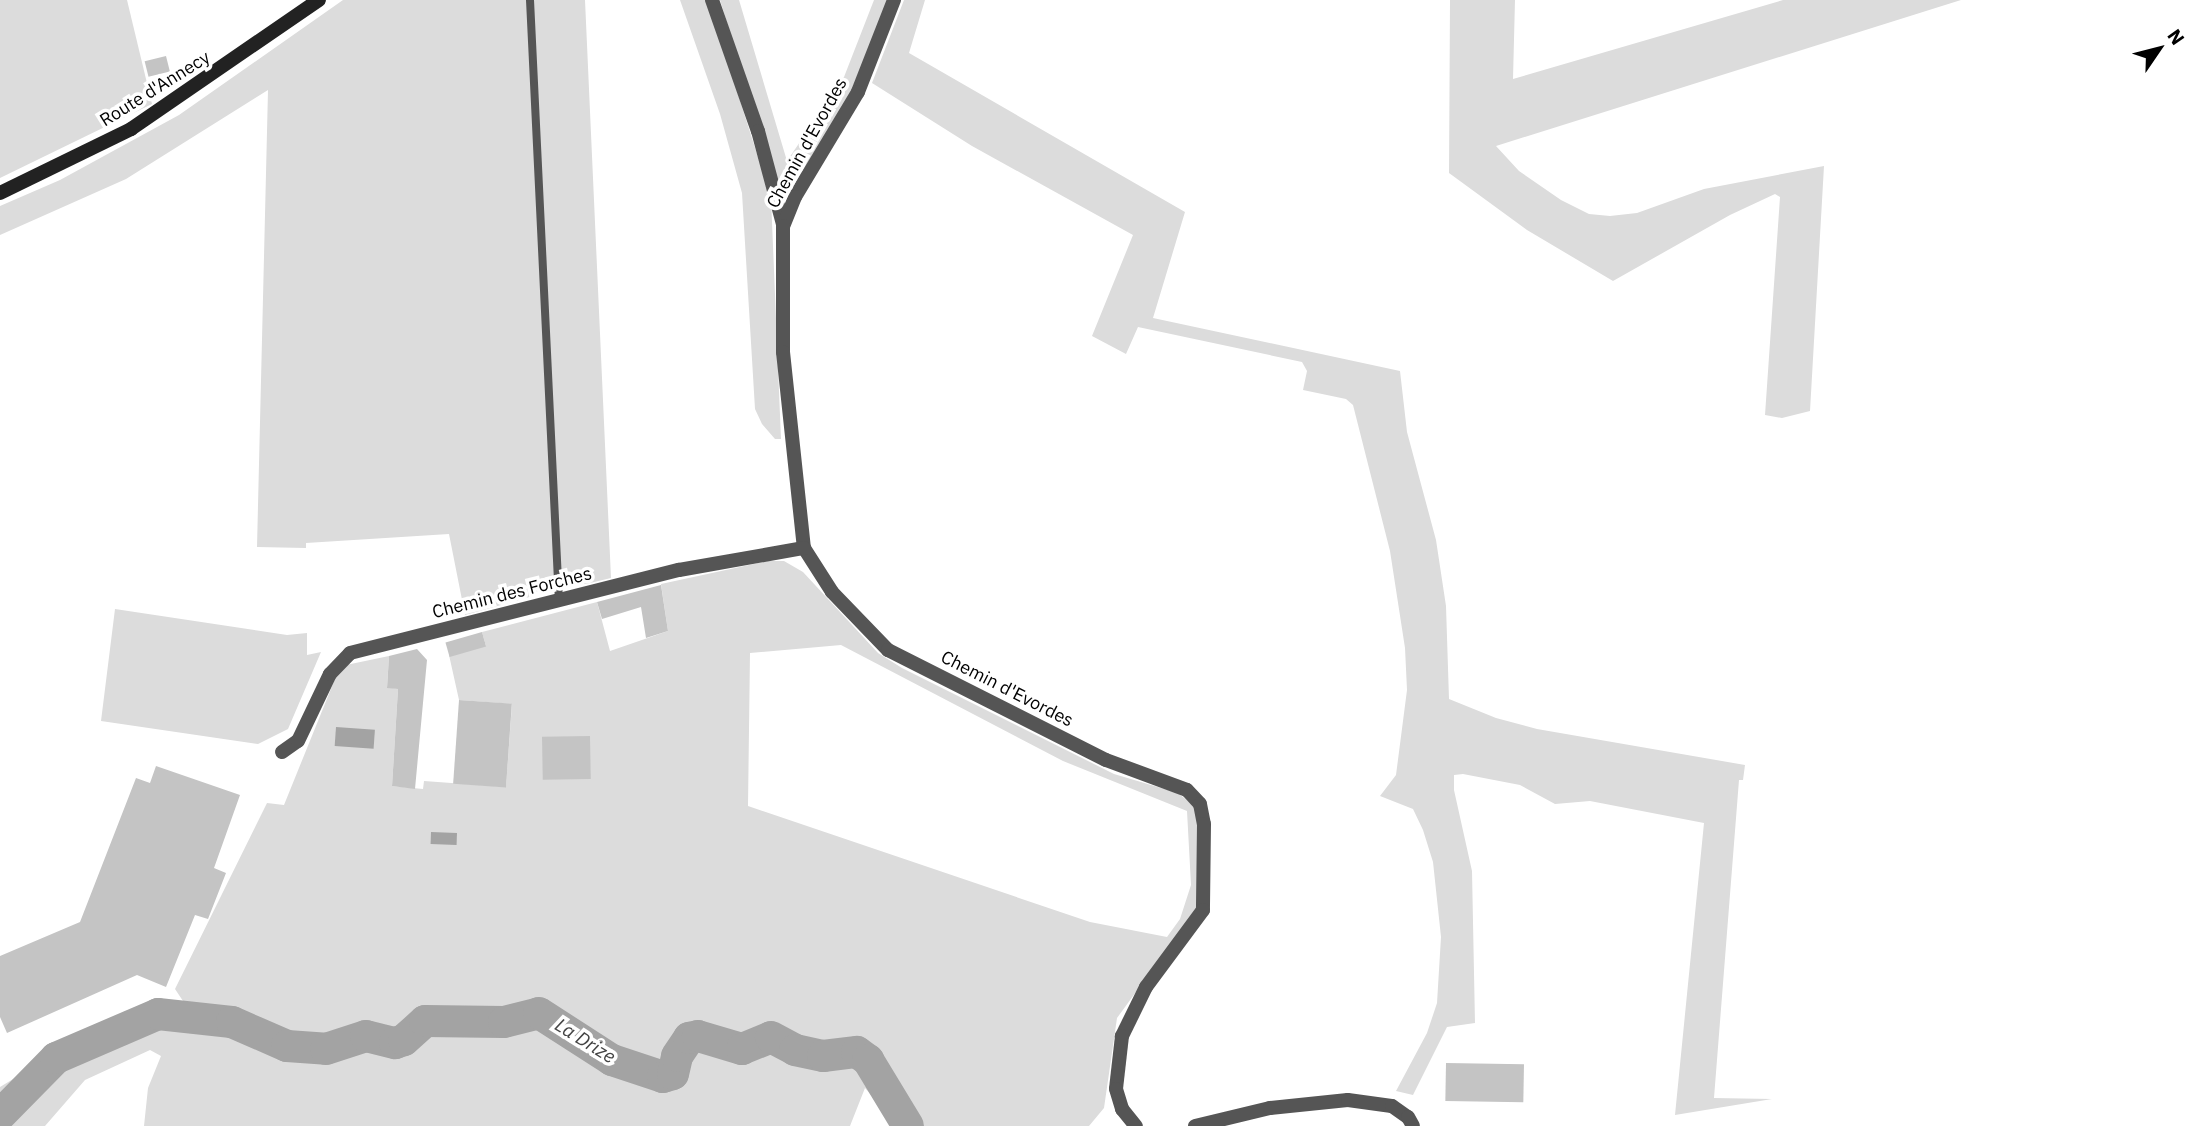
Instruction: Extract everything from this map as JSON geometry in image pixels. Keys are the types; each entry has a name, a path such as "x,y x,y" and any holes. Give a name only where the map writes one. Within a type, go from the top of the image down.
{"main road":[{"name":"Route d'Annecy","path":"0,193 131,129 319,0"}],"street":[{"name":"Chemin d'Evordes","path":"712,0 758,131 783,226 783,352 804,548 832,592 888,650 1106,760 1187,790 1200,804 1204,824 1203,910 1140,995 1122,1036 1116,1089 1122,1110 1136,1126"},
{"name":"Chemin d'Evordes","path":"783,226 795,197 858,92 894,0"},
{"name":"Chemin des Forches","path":"282,752 299,741 330,674 345,656 678,570 804,548"},
{"path":"1195,1126 1270,1108 1348,1100 1392,1106 1408,1116 1413,1126"}],"lane":[{"path":"530,0 559,602"}],"shaded area":[{"path":"0,0 127,0 152,104 0,178"},
{"path":"343,0 585,0 611,578 586,584 571,579 547,581 533,596 465,615 449,534 306,543 306,548 257,547 268,90 126,179 0,235 0,206 60,180 179,115"},
{"path":"680,0 708,0 771,198 781,439 775,439 762,424 755,409 742,193 720,114"},
{"path":"720,0 739,0 787,161 844,77 874,0 889,0 848,98 783,203"},
{"path":"904,0 925,0 909,53 1185,212 1153,318 1400,371 1407,432 1436,540 1446,606 1449,699 1496,718 1537,729 1745,765 1743,780 1739,780 1714,1098 1772,1099 1675,1115 1704,823 1590,801 1555,804 1520,785 1463,774 1454,775 1454,790 1472,871 1475,1023 1447,1027 1413,1095 1396,1091 1427,1033 1437,1003 1441,937 1433,862 1423,830 1413,809 1380,796 1396,775 1407,690 1405,648 1390,551 1353,405 1346,399 1303,390 1307,371 1302,362 1138,327 1126,354 1092,336 1133,235 972,146 872,83"},
{"path":"1450,0 1515,0 1513,79 1783,0 1961,0 1496,146 1519,171 1561,200 1589,214 1610,216 1637,213 1704,189 1824,166 1810,411 1782,418 1765,415 1780,197 1775,194 1730,215 1613,281 1527,230 1449,173"},
{"path":"768,561 784,561 803,572 878,653 902,668 1114,774 1178,793 1194,806 1199,817 1198,907 1117,1018 1104,1108 1089,1126 898,1126 865,1088 850,1126 144,1126 148,1088 161,1056 150,1050 85,1080 45,1126 0,1126 0,1087 125,1011 185,1004 175,989 267,803 284,805 337,674 346,665 389,656 387,687 398,689 392,786 423,789 424,781 506,787 512,704 459,700 449,655 486,646 482,632 597,602 610,651 668,631 661,584","holes":["841,645 1063,761 1187,811 1191,885 1180,919 1167,937 1090,922 748,806 750,653","574,1027 595,1046 628,1069 598,1059 567,1036"]},
{"path":"115,609 287,635 307,633 307,655 321,652 288,729 258,744 101,721"},
{"path":"336,727 375,730 374,749 335,746"},
{"path":"431,832 457,833 457,845 431,844"}],"building":[{"path":"166,56 170,72 149,77 145,61"},
{"path":"661,585 668,631 646,638 641,607 602,619 597,602"},
{"path":"482,632 486,646 450,657 445,642"},
{"path":"417,649 427,660 415,789 392,786 398,689 387,688 389,656"},
{"path":"459,700 512,704 506,787 453,784"},
{"path":"590,736 591,779 543,780 542,737"},
{"path":"156,766 240,795 214,868 226,873 208,919 195,915 166,987 137,975 7,1033 0,1017 0,956 80,922 136,778 150,783"},
{"path":"1446,1063 1524,1064 1523,1102 1445,1101"}],"waterway":[{"name":"La Drize","path":"0,1115 56,1058 158,1014 232,1022 287,1046 326,1049 366,1036 395,1043 404,1040 425,1021 504,1022 539,1013 612,1060 663,1077 673,1074 677,1056 689,1038 698,1036 742,1049 771,1037 795,1050 823,1056 857,1052 868,1060 908,1126"}]}
